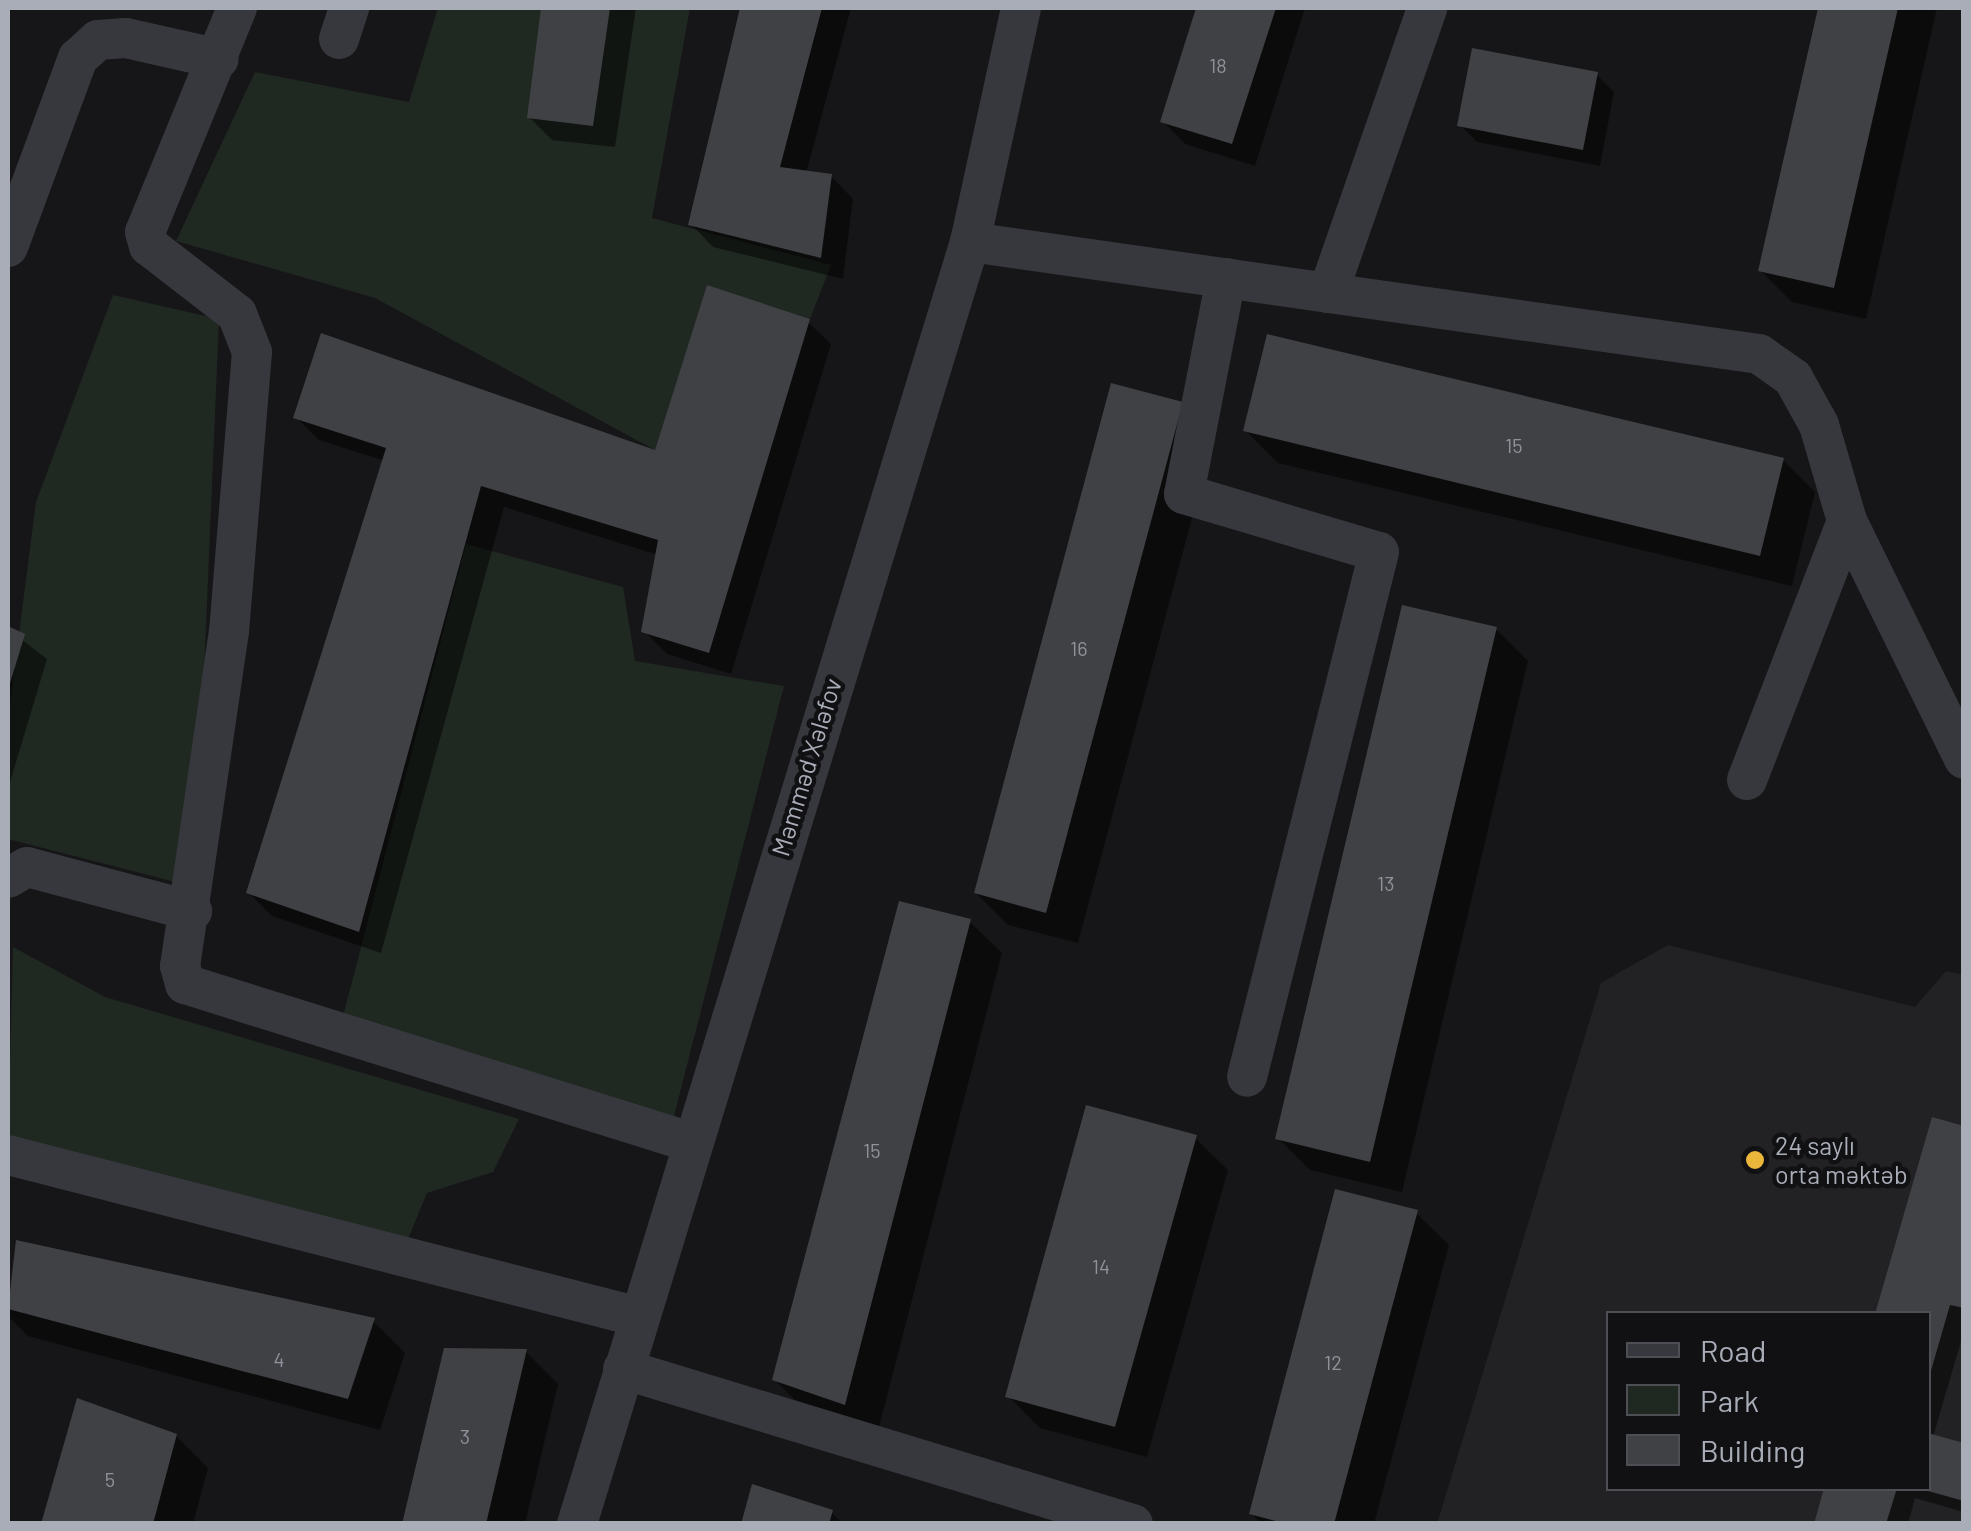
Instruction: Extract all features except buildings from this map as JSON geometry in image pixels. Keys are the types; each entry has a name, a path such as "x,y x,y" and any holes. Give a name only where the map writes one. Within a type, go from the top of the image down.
{"street":[{"path":"238,8 145,232 149,246 237,314 251,336 229,631 192,911 180,966 200,996 690,1142"},
{"name":"Məmməd Xələfov","path":"577,1524 690,1142 970,242 1020,8"},
{"path":"1328,293 1427,8"},
{"path":"8,247 78,58 98,40 126,38 219,59"},
{"path":"970,242 1759,354 1793,378 1819,425 1847,521 1964,759"},
{"path":"1226,278 1184,494 1379,552 1247,1077"},
{"path":"1747,780 1847,521"},
{"path":"8,878 26,867 192,911"},
{"path":"8,1155 638,1317"},
{"path":"623,1369 1114,1521"}],"shaded area":[{"name":"24 saylı orta məktəb","path":"1668,945 1915,1007 1946,971 1963,975 1963,1523 1437,1524 1601,983"}],"green space":[{"path":"438,8 690,8 652,218 831,265 810,319 707,286 655,450 375,298 176,241 255,72 409,102"},
{"path":"113,295 219,319 195,887 8,839 8,719 36,502"},
{"path":"466,544 623,587 635,661 784,686 672,1124 340,1028"},
{"path":"13,947 105,997 519,1119 493,1172 427,1193 406,1244 8,1139"}],"place":[{"name":"24 saylı orta məktəb","path":"1755,1160"}]}
